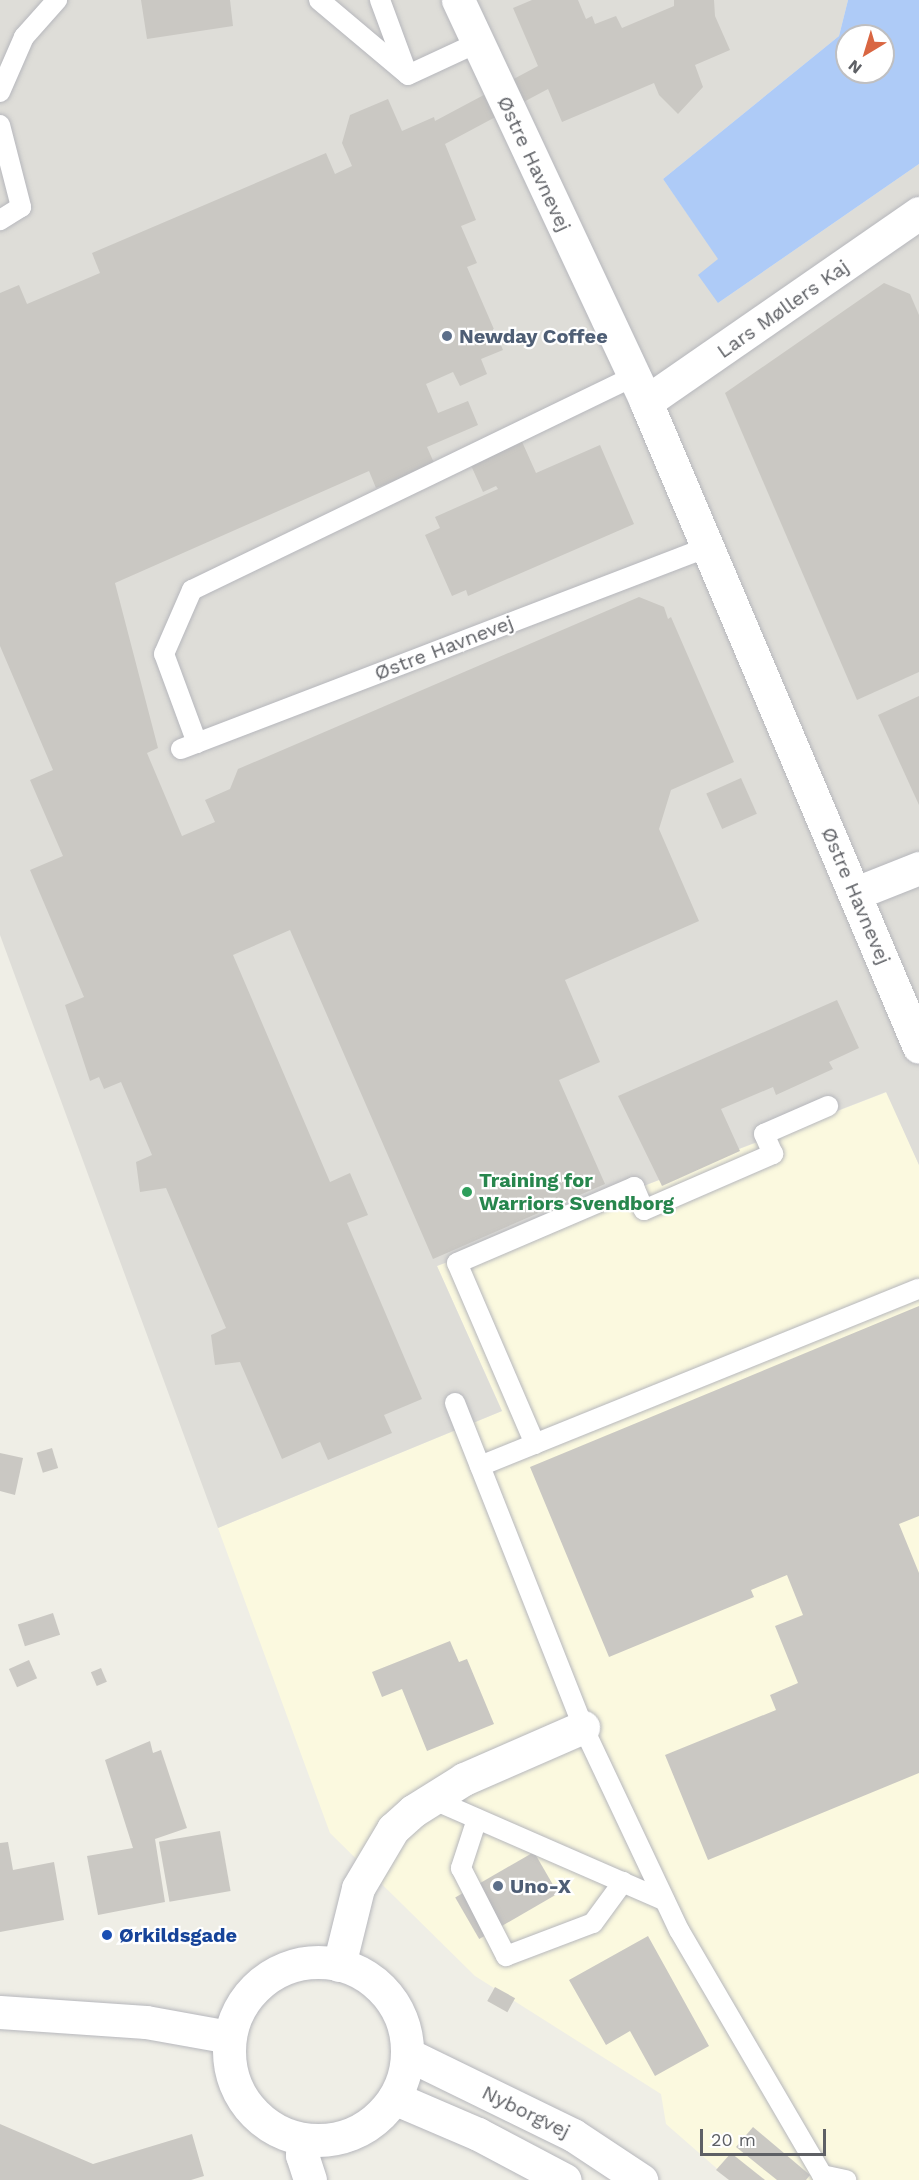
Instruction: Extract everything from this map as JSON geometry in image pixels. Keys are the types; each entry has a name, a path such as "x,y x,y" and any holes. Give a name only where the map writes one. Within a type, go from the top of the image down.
{"street":[{"name":"Østre Havnevej","path":"458,0 640,389 856,893 919,1047"},
{"name":"Lars Møllers Kaj","path":"640,389 919,213"},
{"path":"856,893 919,868"},
{"path":"339,1965 348,1920 367,1868 393,1829 432,1799 464,1779 583,1727"},
{"path":"314,1961 339,1965 362,1973 396,2007 405,2030 407,2054 394,2098 377,2118 355,2133 330,2140 304,2140 262,2121 245,2104 234,2083 229,2037 249,1993 268,1976 290,1966 314,1961"},
{"path":"0,2012 146,2022 229,2037"},
{"name":"Nyborgvej","path":"407,2054 573,2135 640,2180"},
{"name":"Nyborgvej","path":"394,2098 478,2134 565,2180"},
{"path":"304,2140 302,2155 310,2180"}],"lane":[{"path":"0,92 24,37 57,0"},
{"path":"319,0 408,75"},
{"path":"380,0 408,75"},
{"path":"408,75 477,43"},
{"path":"0,125 21,207 0,220"},
{"name":"Østre Havnevej","path":"640,389 192,590 164,654 189,746 708,547"},
{"path":"536,1444 457,1263 634,1187 644,1210 773,1154 764,1134 828,1106"},
{"path":"480,1466 919,1289"},
{"path":"455,1403 583,1727 664,1901 734,2031 822,2175 846,2180"},
{"path":"432,1799 664,1901"},
{"path":"477,1819 461,1868 506,1956 593,1923 623,1882"}],"shaded area":[{"path":"0,0 848,0 842,24 835,24 835,39 663,179 719,259 718,303 919,164 919,1165 886,1092 437,1266 502,1411 218,1528 0,935"},
{"path":"887,1092 919,1165 919,2180 730,2180 666,2124 661,2094 475,1976 330,1833 218,1528 502,1411 437,1266"}],"water":[{"path":"848,0 919,0 919,164 718,303 698,275 718,259 663,179 835,39 835,84 895,84 895,24 842,24"}],"building":[{"path":"141,0 230,0 233,26 147,39"},
{"path":"532,0 578,0 586,19 592,16 595,24 616,16 622,28 674,6 674,0 714,0 715,16 730,50 695,65 703,87 678,114 659,95 654,83 562,122 548,89 445,144 476,220 461,226 477,263 467,267 503,350 481,359 487,374 460,386 453,372 426,384 438,413 468,401 478,425 427,447 435,465 376,488 369,471 115,583 158,748 147,753 182,836 215,822 205,800 230,789 238,769 639,597 664,607 668,619 671,617 734,762 671,790 659,829 699,921 565,980 600,1062 559,1080 605,1184 433,1259 290,930 233,955 330,1182 350,1173 368,1215 347,1223 422,1399 384,1415 392,1433 328,1460 320,1442 282,1459 240,1362 215,1365 211,1335 226,1328 166,1188 140,1192 136,1162 152,1155 121,1082 104,1089 99,1077 90,1081 65,1005 84,997 30,870 63,856 30,780 53,770 0,646 0,293 19,285 27,304 100,273 92,253 326,153 335,174 352,166 342,143 350,115 388,99 402,131 434,117 435,121 538,66 513,8"},
{"path":"884,283 910,294 919,315 919,672 857,700 725,393"},
{"path":"519,435 536,473 600,445 634,524 468,596 466,590 452,596 425,535 440,528 435,517 498,489 496,486 483,492 469,461"},
{"path":"919,696 919,805 878,715"},
{"path":"741,778 757,814 722,829 706,793"},
{"path":"837,1000 859,1048 829,1062 833,1069 776,1095 773,1087 721,1109 740,1151 662,1186 618,1096"},
{"path":"919,1306 919,1516 899,1524 919,1573 919,1773 708,1860 665,1755 776,1710 770,1695 798,1683 775,1626 803,1615 787,1575 751,1590 754,1597 609,1657 530,1467"},
{"path":"52,1448 58,1468 43,1473 37,1453"},
{"path":"0,1453 23,1458 15,1495 0,1491"},
{"path":"53,1613 60,1635 25,1646 18,1624"},
{"path":"450,1641 459,1662 467,1659 494,1724 427,1751 402,1689 382,1697 372,1672"},
{"path":"29,1660 37,1678 17,1687 9,1669"},
{"path":"101,1668 107,1682 97,1686 91,1672"},
{"path":"150,1741 153,1753 161,1750 187,1828 155,1839 165,1902 98,1915 87,1856 133,1848 105,1760"},
{"path":"220,1831 231,1891 170,1902 159,1842"},
{"path":"8,1842 13,1870 54,1862 64,1920 0,1932 0,1843"},
{"path":"534,1852 558,1894 479,1939 455,1898"},
{"path":"648,1936 709,2046 655,2076 630,2031 606,2045 569,1980"},
{"path":"495,1987 515,1998 507,2012 487,2001"},
{"path":"0,2124 93,2164 192,2134 204,2176 191,2180 0,2180"},
{"path":"753,2127 810,2175 806,2180 777,2180 736,2147"},
{"path":"731,2153 765,2180 729,2180 716,2170"}],"place":[{"name":"Newday Coffee","path":"447,336"},
{"name":"Training for Warriors Svendborg","path":"467,1192"},
{"name":"Uno-X","path":"498,1886"},
{"name":"Ørkildsgade","path":"107,1935"}]}
